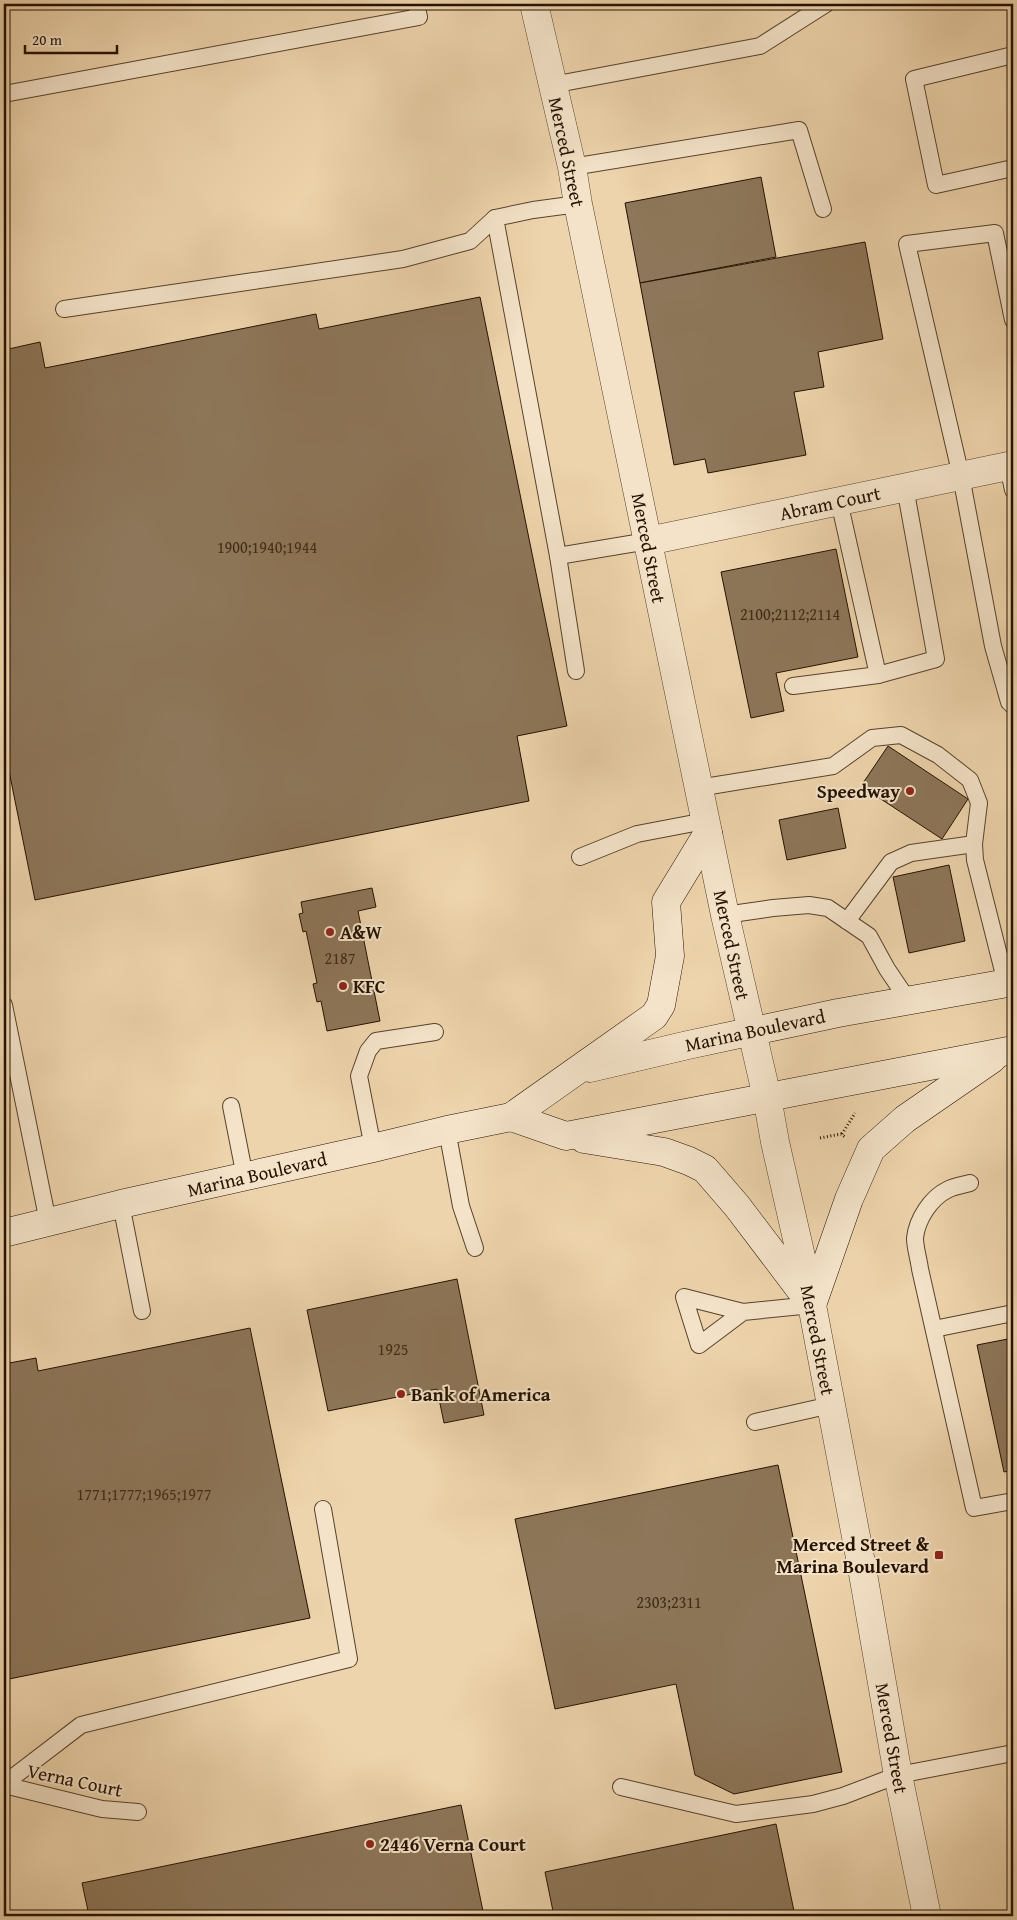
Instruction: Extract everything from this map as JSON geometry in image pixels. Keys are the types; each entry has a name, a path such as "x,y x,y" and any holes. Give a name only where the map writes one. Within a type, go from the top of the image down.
{"main road":[{"name":"Merced Street","path":"534,4 572,167 706,827 812,1305 862,1568 898,1775 927,1916"},
{"name":"Abram Court","path":"648,541 961,476 1012,474"},
{"path":"574,1072 654,1016 662,1005 670,956 666,902 706,827"},
{"name":"Marina Boulevard","path":"4,1233 121,1204 511,1117 574,1072 688,1044 833,1014 1010,982"},
{"path":"566,1136 1007,1052"},
{"path":"812,1305 849,1199 871,1149 905,1119 1007,1052"},
{"path":"511,1117 566,1136 664,1152 705,1169 737,1206 812,1305"}],"lane":[{"path":"4,94 418,17 416,4"},
{"path":"552,85 760,46 826,4"},
{"path":"1013,55 914,79 936,184 1013,168"},
{"path":"572,167 799,130 823,210"},
{"path":"64,309 403,259 470,241 495,218 533,210 578,204"},
{"path":"495,218 558,556 576,671"},
{"path":"1013,320 995,233 907,244 961,476 993,646 1009,702 1013,706"},
{"path":"792,686 878,674 936,659 905,487"},
{"path":"839,501 878,674"},
{"path":"558,556 648,541"},
{"path":"698,788 833,766 872,738 901,735 938,755 970,780 979,804 974,844 975,860 1010,982"},
{"path":"580,857 637,834 706,827"},
{"path":"847,921 891,862 911,853 974,844"},
{"path":"725,915 809,905 828,908 869,936 887,969 908,1000"},
{"path":"4,1005 48,1222"},
{"path":"374,1148 359,1076 368,1051 376,1041 435,1032"},
{"path":"231,1106 245,1177"},
{"path":"447,1130 461,1206 475,1248"},
{"path":"970,1183 948,1189 936,1196 920,1222 915,1238 920,1270 974,1508 1013,1501"},
{"path":"121,1204 142,1311"},
{"path":"743,1312 812,1305"},
{"path":"934,1329 1013,1312"},
{"path":"755,1422 831,1405"},
{"path":"4,1785 81,1725 349,1659 323,1509"},
{"path":"621,1787 736,1814 813,1804 843,1796 898,1775 1013,1753"},
{"name":"Verna Court","path":"4,1785 102,1809 138,1812"}],"path":[{"path":"820,1138 842,1134 855,1113"},
{"path":"842,1134 849,1141"}],"building":[{"path":"761,177 776,257 640,283 625,203"},
{"path":"865,242 883,339 818,352 824,387 794,392 806,455 708,473 705,459 674,465 640,283"},
{"path":"480,297 567,726 517,736 529,801 35,900 4,746 4,350 40,342 45,368 316,314 319,329"},
{"path":"836,549 858,657 776,673 784,711 751,718 721,572"},
{"path":"888,746 968,799 942,839 861,786"},
{"path":"838,808 846,848 787,860 779,820"},
{"path":"949,865 965,941 909,953 893,877"},
{"path":"372,888 376,907 358,911 380,1021 327,1031 321,1001 317,1002 313,984 317,983 306,931 303,932 299,914 303,913 301,902"},
{"path":"457,1279 484,1415 444,1423 437,1389 328,1411 307,1310"},
{"path":"250,1328 310,1618 4,1680 4,1364 36,1358 38,1371"},
{"path":"1013,1338 1013,1470 1004,1472 977,1345"},
{"path":"778,1465 842,1772 734,1794 695,1775 676,1684 555,1709 515,1519"},
{"name":"2446 Verna Court","path":"461,1805 484,1916 62,1916 88,1911 82,1883"},
{"path":"776,1824 795,1916 554,1916 545,1872"}],"place":[{"name":"Speedway","path":"910,791"},
{"name":"A&W","path":"330,932"},
{"name":"KFC","path":"343,986"},
{"name":"Bank of America","path":"401,1394"},
{"name":"Merced Street & Marina Boulevard","path":"939,1555"},
{"name":"2446 Verna Court","path":"370,1844"}]}
